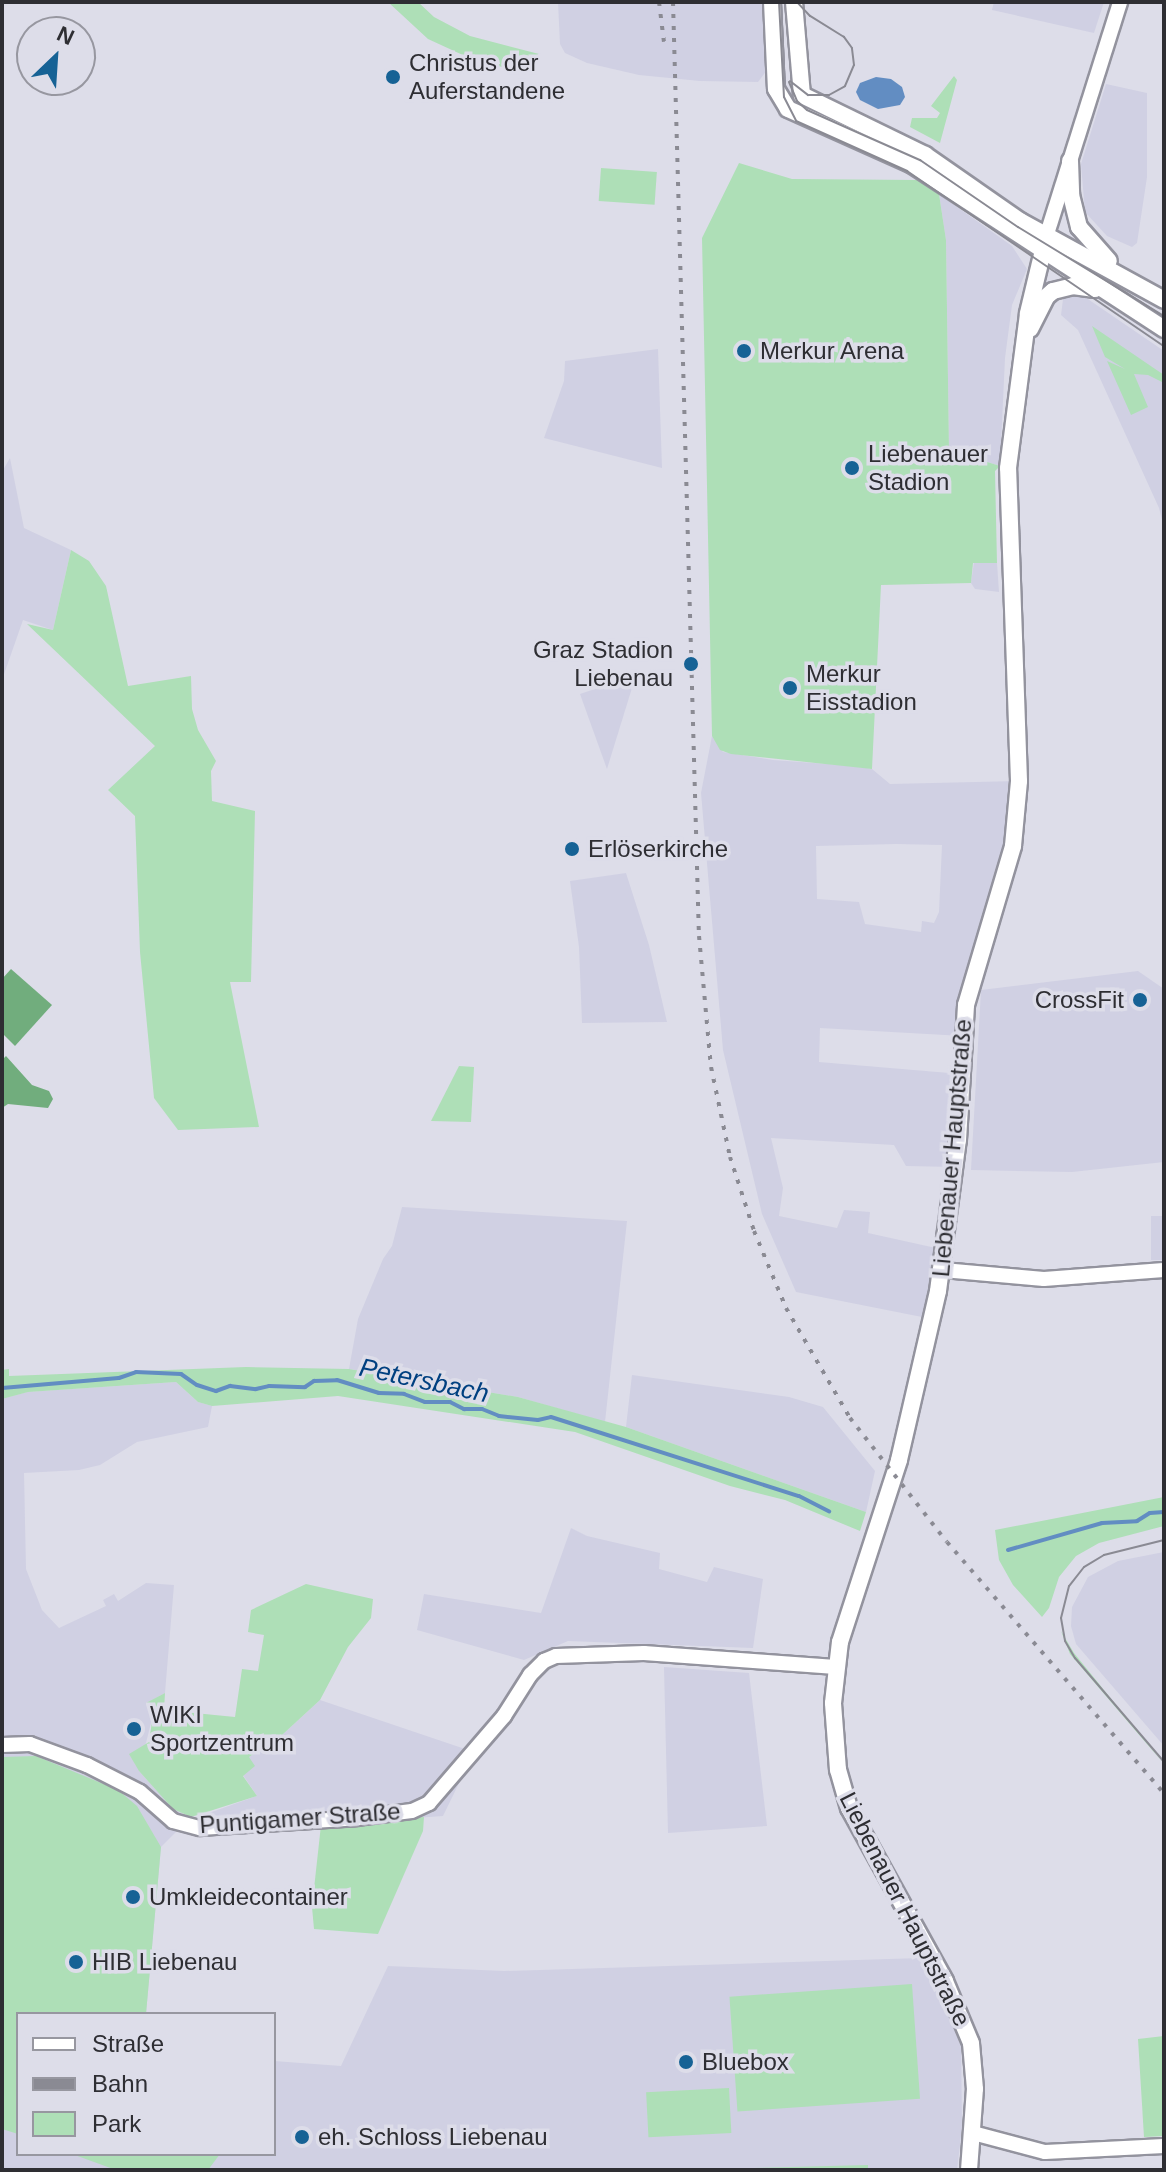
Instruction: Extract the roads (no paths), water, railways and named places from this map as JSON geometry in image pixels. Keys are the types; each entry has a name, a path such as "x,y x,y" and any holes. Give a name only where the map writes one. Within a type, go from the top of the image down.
{"main road":[{"path":"772,2 779,97 796,114 911,164 1164,329"},
{"path":"794,2 802,95 925,155 1020,221 1164,300"},
{"path":"1047,234 1120,2"},
{"path":"1070,161 1071,195 1079,227 1097,251 1139,284"},
{"name":"Liebenauer Hauptstraße","path":"969,2170 975,2089 971,2043 945,1981 849,1808 838,1770 833,1703 835,1667 850,1608 899,1460 943,1270 958,1140 966,1005 1001,889 1017,814 1019,749 1008,468 1041,251 1047,234"},
{"path":"1028,334 1046,297 1053,291 1084,286 1105,291"},
{"path":"943,1270 1044,1279 1164,1270"},
{"name":"Puntigamer Straße","path":"2,1745 30,1744 87,1765 140,1792 173,1821 200,1828 357,1818 412,1811 429,1803 504,1716 530,1675 544,1661 556,1656 644,1653 835,1667"},
{"path":"973,2133 1045,2152 1164,2146"}],"water":[{"path":"876,77 891,79 902,87 905,97 900,105 878,109 860,100 856,92 860,83"}],"waterway":[{"name":"Petersbach","path":"2,1388 119,1378 136,1372 181,1374 197,1385 216,1391 230,1386 256,1389 269,1386 305,1387 314,1381 337,1380 379,1393 404,1394 425,1402 450,1402 464,1409 482,1409 499,1416 538,1420 551,1417 799,1496 829,1511"},
{"name":"Petersbach","path":"1008,1550 1102,1523 1137,1521 1150,1513 1164,1512"}],"tram line":[{"path":"779,2 784,97 796,121 907,171 1164,346"},
{"path":"790,81 808,95 829,95 845,86 854,65 852,48 844,37 810,16 797,2"},
{"path":"789,82 797,101 807,110 920,160 1018,227 1164,316"},
{"path":"1164,1540 1104,1555 1084,1567 1069,1586 1061,1618 1065,1641 1075,1658 1164,1762"}],"railway":[{"path":"659,2 664,42"},
{"path":"673,2 699,936 711,1067 730,1157 754,1231 786,1308 850,1418 947,1542 1164,1793"}],"place":[{"name":"Christus der Auferstandene","path":"393,77"},
{"name":"Merkur Arena","path":"744,351"},
{"name":"Liebenauer Stadion","path":"852,468"},
{"name":"Graz Stadion Liebenau","path":"691,664"},
{"name":"Merkur Eisstadion","path":"790,688"},
{"name":"Erlöserkirche","path":"572,849"},
{"name":"CrossFit","path":"1140,1000"},
{"name":"WIKI Sportzentrum","path":"134,1729"},
{"name":"Umkleidecontainer","path":"133,1897"},
{"name":"HIB Liebenau","path":"76,1962"},
{"name":"Bluebox","path":"686,2062"},
{"name":"eh. Schloss Liebenau","path":"302,2137"}]}
